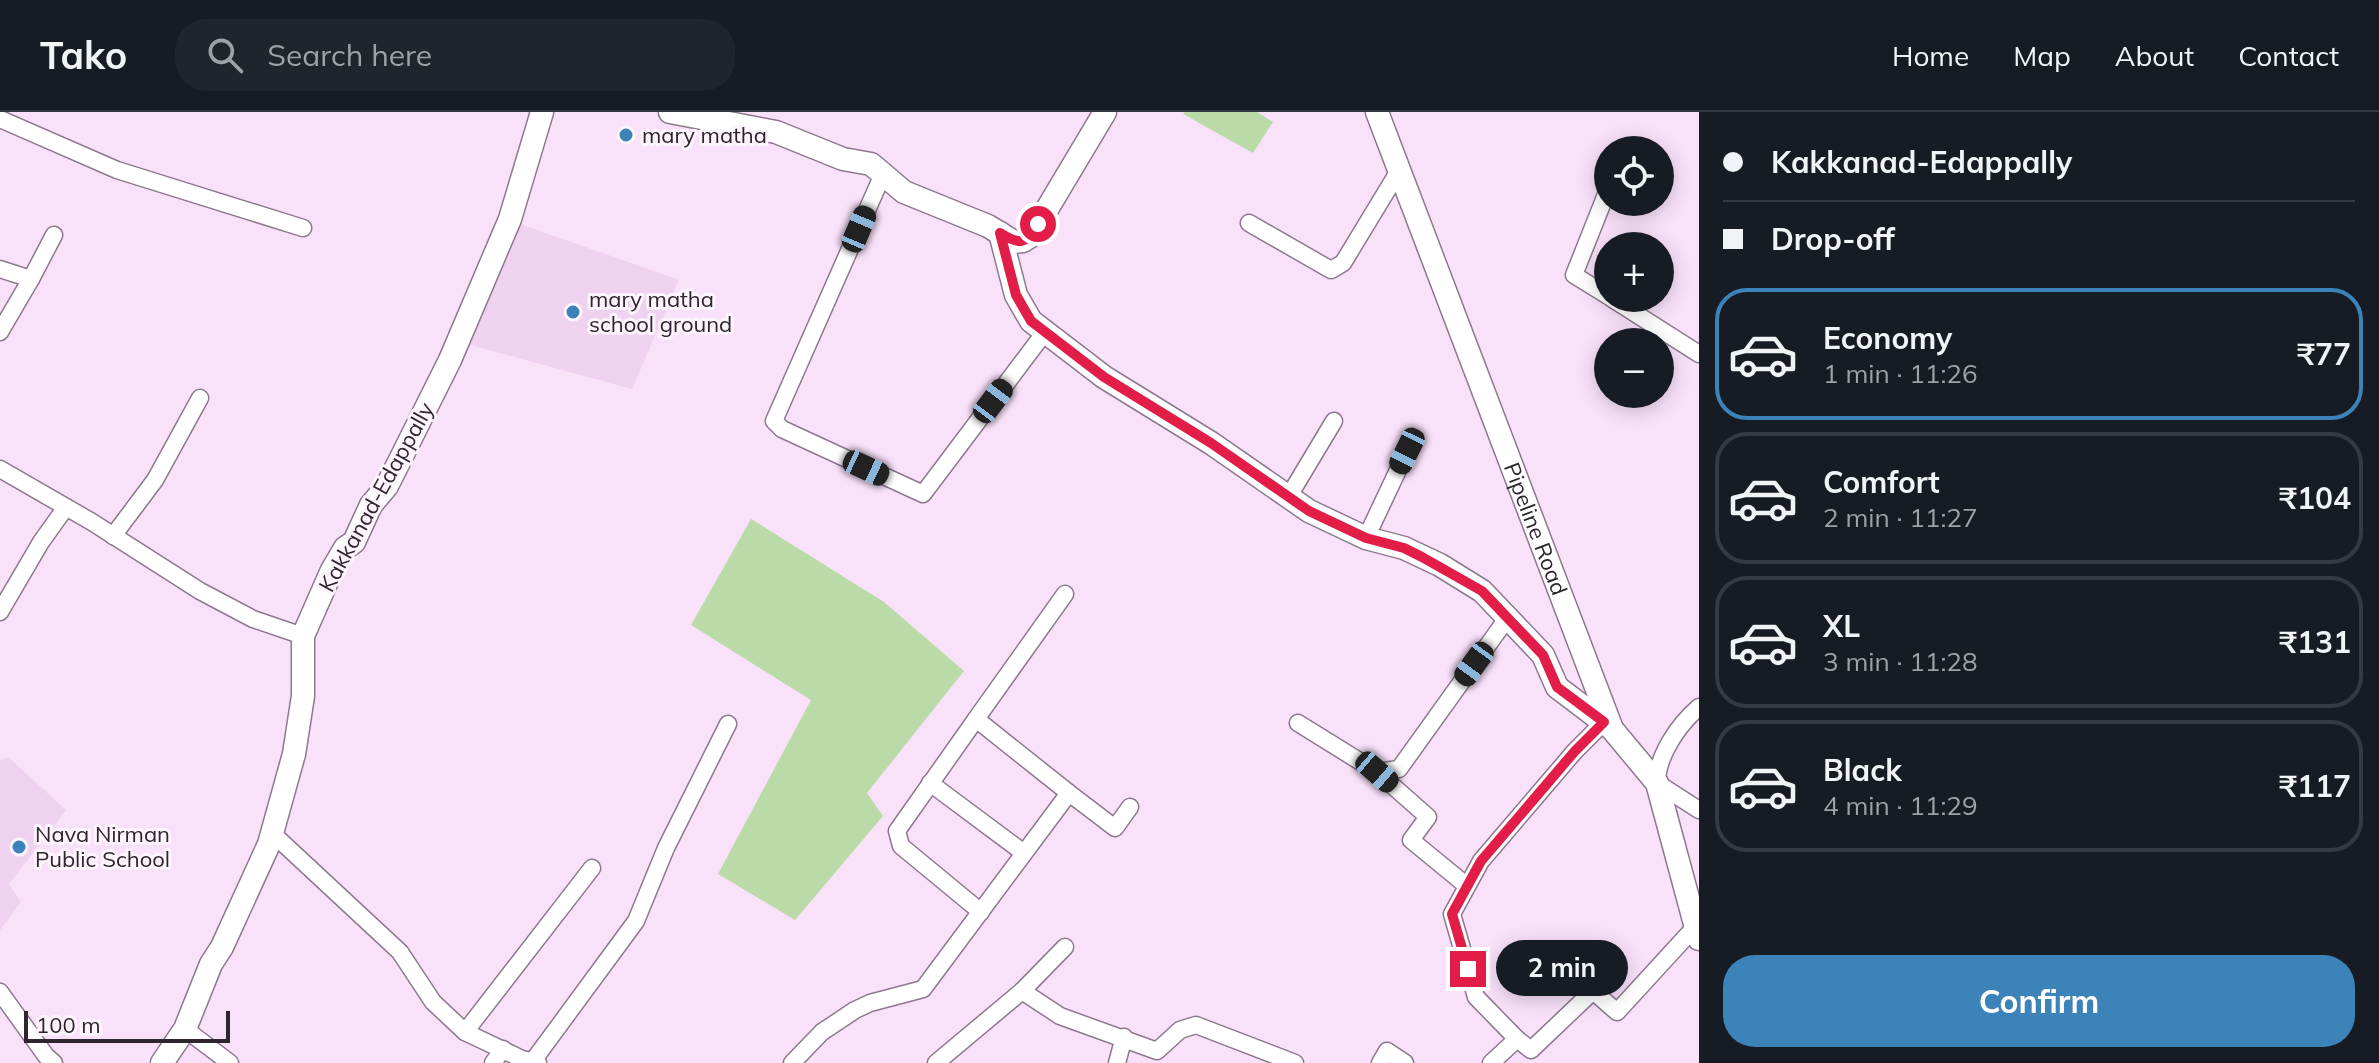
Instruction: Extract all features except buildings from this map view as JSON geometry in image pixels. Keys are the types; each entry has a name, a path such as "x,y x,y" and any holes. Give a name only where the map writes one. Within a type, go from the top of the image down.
{"street":[{"name":"Kakkanad-Edappally","path":"162,1063 185,1029 211,964 222,947 272,833 294,754 303,696 303,636 332,570 345,548 354,542 371,505 387,486 450,360 510,219 542,112"},
{"path":"670,112 776,132 843,159 871,164 904,192 988,226 1014,242 1031,236 1105,112"},
{"name":"Pipeline Road","path":"1377,112 1608,726 1657,783 1697,933"},
{"path":"0,119 117,170 303,228"},
{"path":"1249,223 1331,270 1343,263 1400,169"},
{"path":"883,174 774,421 782,429 923,494 1045,332"},
{"path":"1594,288 1574,275 1597,216"},
{"path":"1000,233 1016,295 1031,321 1104,377 1211,443 1309,511 1366,538 1404,548 1440,565 1482,591 1543,655 1557,687 1608,726 1575,751 1481,861 1452,914 1476,997 1517,1039 1531,1050 1593,991 1617,1012 1697,933"},
{"path":"0,332 54,235"},
{"path":"0,269 31,279"},
{"path":"1633,312 1699,354"},
{"path":"113,536 161,470 200,398"},
{"path":"1289,496 1334,421"},
{"path":"1366,538 1407,451"},
{"path":"0,469 200,591 253,619 303,636"},
{"path":"0,612 41,542 66,507"},
{"path":"981,912 901,846 898,840 899,824 1065,594"},
{"path":"1377,772 1399,769 1508,617"},
{"path":"1699,707 1686,718 1657,767 1657,783 1699,810"},
{"path":"976,719 1115,828 1130,807"},
{"path":"1298,723 1377,772 1428,817 1411,840 1467,886"},
{"path":"272,833 400,952 433,1002 465,1032 498,1056 536,1062 636,921 666,848 728,724"},
{"path":"930,783 1024,853"},
{"path":"792,1063 822,1032 855,1010 923,989 1069,793"},
{"path":"465,1032 592,868"},
{"path":"936,1063 1022,991 1065,947"},
{"path":"1022,991 1060,1016 1157,1051 1180,1030 1196,1025 1295,1063"},
{"path":"0,992 54,1063"},
{"path":"185,1029 230,1063"},
{"path":"1117,1063 1124,1037"},
{"path":"1491,1063 1517,1039"},
{"path":"1380,1063 1387,1051 1405,1063"}],"shaded area":[{"name":"mary matha school ground","path":"520,224 679,280 632,389 467,344"},
{"name":"Nava Nirman Public School","path":"8,757 66,810 9,884 21,902 0,930 0,761"}],"green space":[{"path":"1257,112 1273,122 1253,153 1183,114"},
{"path":"751,519 884,602 964,671 867,793 883,816 795,920 718,874 811,700 691,625"}],"place":[{"name":"mary matha","path":"626,135"},
{"name":"mary matha school ground","path":"573,312"},
{"name":"Nava Nirman Public School","path":"19,847"}],"route":[{"path":"1038,224 1031,236 1023,241 1014,242 1000,233 1016,295 1031,321 1104,377 1211,443 1309,511 1366,538 1404,548 1440,565 1482,591 1543,655 1557,687 1604,722 1575,751 1481,861 1467,886 1452,914 1468,969"}]}
